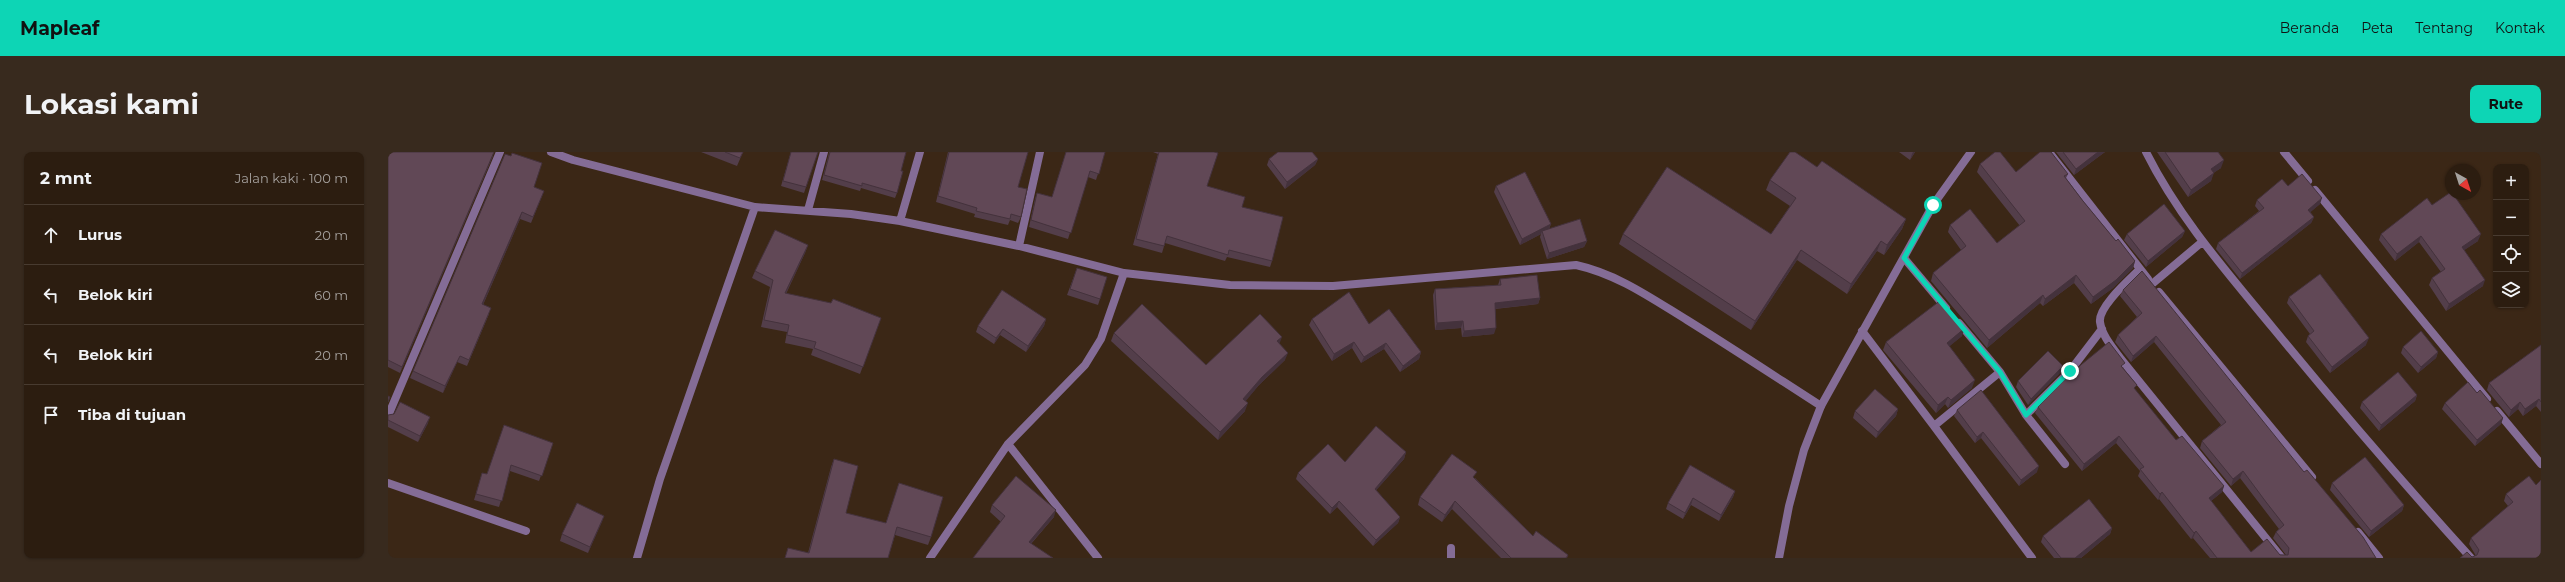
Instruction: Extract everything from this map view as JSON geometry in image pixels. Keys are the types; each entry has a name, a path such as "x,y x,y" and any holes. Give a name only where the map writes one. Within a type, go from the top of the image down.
{"street":[{"path":"388,416 500,152"},
{"path":"552,152 573,160 756,207 808,210 900,221 1019,246 1124,273 1230,285 1333,286 1576,265 1595,270 1626,283 1752,360 1820,406"},
{"path":"808,210 824,152"},
{"path":"900,221 920,152"},
{"path":"1019,246 1040,152"},
{"path":"1779,558 1788,506 1804,450 1820,406 1933,205 1971,152"},
{"path":"2049,152 2152,284 2319,485"},
{"path":"2146,152 2166,190 2202,242 2354,426 2471,558"},
{"path":"2284,152 2541,464"},
{"path":"637,558 660,478 756,207"},
{"path":"2152,284 2202,242"},
{"path":"1904,258 2000,372 2026,415 2065,464"},
{"path":"2140,269 2103,308 2099,317 2102,329 2121,359 2282,558"},
{"path":"930,558 1008,444 1085,365 1101,339 1124,273"},
{"path":"2026,415 2070,371 2102,329"},
{"path":"1862,331 2032,558"},
{"path":"1934,426 2000,372"},
{"path":"1008,444 1098,558"},
{"path":"388,483 526,531"},
{"path":"2354,528 2379,558"},
{"path":"1451,558 1452,548"}],"building":[{"path":"388,152 494,152 402,367 388,360"},
{"path":"725,152 743,152 740,158"},
{"path":"791,152 818,152 806,187 783,181"},
{"path":"830,152 906,152 897,193 862,183 862,186 824,175"},
{"path":"949,152 1028,152 1018,187 1027,189 1021,217 1011,214 1010,219 976,211 977,208 938,196"},
{"path":"1066,152 1105,152 1099,174 1090,171 1071,233 1031,220 1037,193 1052,197"},
{"path":"1159,152 1218,153 1207,186 1245,197 1242,207 1283,217 1272,261 1229,250 1228,255 1167,236 1164,246 1136,239"},
{"path":"1278,152 1312,152 1318,159 1287,182 1269,159"},
{"path":"1790,152 1795,152 1817,167 1822,161 1906,219 1887,245 1881,241 1851,284 1801,250 1755,321 1623,234 1667,167 1771,234 1796,198 1770,180"},
{"path":"1995,152 2000,152 2016,172 2040,152 2051,152 2068,174 2064,176 2083,201 2116,241 2118,239 2135,261 2116,280 2093,297 2076,275 2045,299 2043,295 1989,340 1933,273 1966,246 1950,225 1970,209 1997,243 2025,221 1980,164"},
{"path":"2063,152 2098,152 2076,169"},
{"path":"2165,152 2218,152 2224,160 2211,169 2214,173 2191,190"},
{"path":"512,153 542,163 534,187 544,191 533,217 522,212 482,304 491,308 469,360 460,356 445,386 413,371 505,154 511,156"},
{"path":"1525,172 1551,224 1522,239 1496,186"},
{"path":"2302,174 2322,198 2308,210 2314,217 2242,273 2218,243 2264,208 2257,200 2282,179 2288,186"},
{"path":"2445,196 2445,200 2457,200 2481,234 2462,247 2485,280 2449,304 2432,278 2445,269 2421,236 2397,254 2381,234 2427,198 2432,205"},
{"path":"2164,204 2185,231 2148,261 2127,234"},
{"path":"1580,219 1587,241 1549,253 1542,231"},
{"path":"775,230 808,245 785,293 831,303 833,299 881,318 863,367 814,348 816,342 787,335 789,325 764,320 773,280 755,271"},
{"path":"1077,268 1107,277 1100,299 1070,289"},
{"path":"2142,271 2304,472 2307,470 2363,537 2376,558 2217,558 2196,531 2194,533 2162,492 2160,494 2140,469 2144,467 2119,436 2084,464 2038,407 2071,373 2109,342 2125,363 2121,366 2137,385 2134,388 2176,440 2182,436 2224,486 2209,498 2251,552 2267,539 2280,555 2288,555 2289,548 2276,532 2284,525 2243,471 2233,479 2202,441 2226,422 2156,336 2133,356 2118,335 2142,313 2123,290"},
{"path":"2320,274 2369,338 2332,367 2308,336 2314,331 2289,297"},
{"path":"1537,275 1540,298 1495,303 1496,328 1464,331 1463,321 1437,323 1435,289 1501,285 1500,279"},
{"path":"1002,290 1046,319 1028,346 1003,329 996,338 978,326"},
{"path":"1349,292 1369,324 1389,309 1421,352 1403,366 1386,343 1364,357 1354,342 1334,354 1312,319"},
{"path":"1941,300 1965,328 1947,343 1975,380 1951,400 1948,397 1938,405 1886,342"},
{"path":"1142,304 1206,365 1260,314 1282,337 1277,341 1288,353 1262,377 1243,399 1248,403 1220,432 1114,333"},
{"path":"2421,331 2438,352 2421,367 2403,347"},
{"path":"2541,345 2541,402 2539,399 2525,409 2520,402 2511,410 2489,383"},
{"path":"2048,351 2063,366 2031,399 2018,381"},
{"path":"2398,372 2417,395 2381,425 2362,402"},
{"path":"2468,382 2477,393 2480,390 2503,418 2477,440 2445,403"},
{"path":"1875,389 1898,409 1878,432 1855,411"},
{"path":"1981,390 2039,466 2021,480 1983,432 1977,437 1957,410"},
{"path":"400,402 430,417 420,436 388,420 388,415 394,414"},
{"path":"504,425 553,443 542,476 511,465 502,501 476,494 482,473 487,474"},
{"path":"1376,426 1406,452 1375,489 1400,517 1376,540 1339,501 1332,508 1298,473 1328,444 1345,462"},
{"path":"1452,454 1477,472 1473,477 1533,536 1536,531 1568,555 1566,558 1511,558 1455,501 1445,515 1420,497"},
{"path":"2365,457 2404,505 2371,531 2332,483"},
{"path":"834,459 858,466 846,513 886,523 899,483 943,497 931,537 897,527 888,558 785,558 788,548 809,553"},
{"path":"1690,465 1735,491 1721,515 1693,498 1685,513 1668,503"},
{"path":"1016,476 1056,510 1029,542 1053,558 973,558 1005,516 992,505"},
{"path":"2529,476 2536,485 2541,480 2541,558 2460,558 2467,552 2472,557 2477,555 2479,550 2471,538 2513,502 2506,494"},
{"path":"2089,499 2112,528 2075,558 2061,558 2043,536"},
{"path":"577,503 604,516 590,547 562,534"}],"route":[{"path":"1933,205 1904,258 2000,372 2026,415 2070,371"}]}
